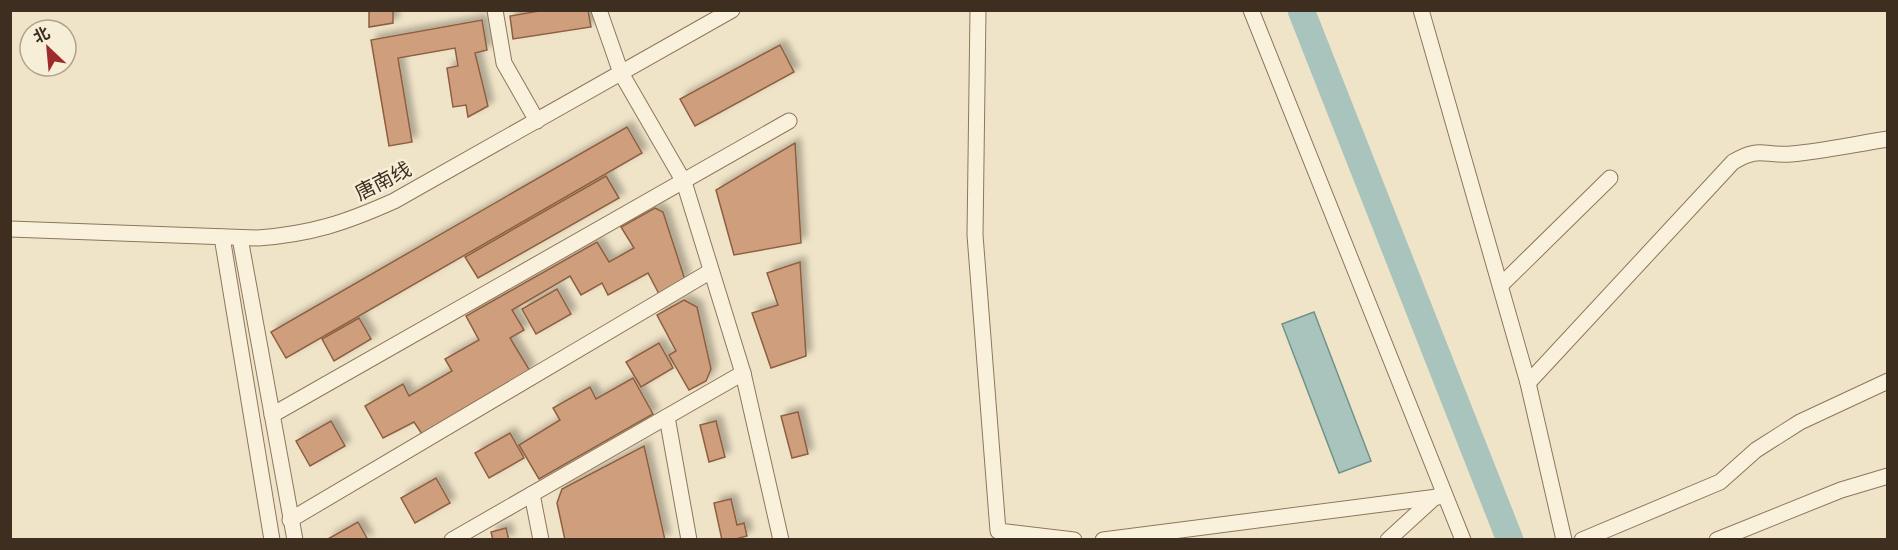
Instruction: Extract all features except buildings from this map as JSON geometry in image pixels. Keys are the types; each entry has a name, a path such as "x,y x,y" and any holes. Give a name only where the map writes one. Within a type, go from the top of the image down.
{"street":[{"path":"495,10 504,63 537,121"},
{"path":"599,10 621,73 684,182 743,373 782,540"},
{"name":"唐南线","path":"10,229 240,237 287,236 327,228 394,201 732,10"},
{"path":"978,10 975,235 998,531 1074,540"},
{"path":"1251,10 1440,497 1463,540"},
{"path":"1421,10 1528,383 1564,540"},
{"path":"272,415 789,121"},
{"path":"1528,383 1732,162 1745,154 1761,152 1789,154 1887,139"},
{"path":"1501,285 1610,178"},
{"path":"222,237 272,540"},
{"path":"240,237 295,540"},
{"path":"290,520 711,271"},
{"path":"452,540 743,373"},
{"path":"1582,540 1720,482 1756,450 1800,422 1887,381"},
{"path":"667,417 689,540"},
{"path":"1717,540 1841,490 1887,476"},
{"path":"532,494 541,540"},
{"path":"1104,539 1440,497"},
{"path":"1388,540 1440,497"}],"water":[{"path":"1314,312 1371,461 1339,473 1282,324"}],"waterway":[{"path":"1301,10 1510,540"}]}
